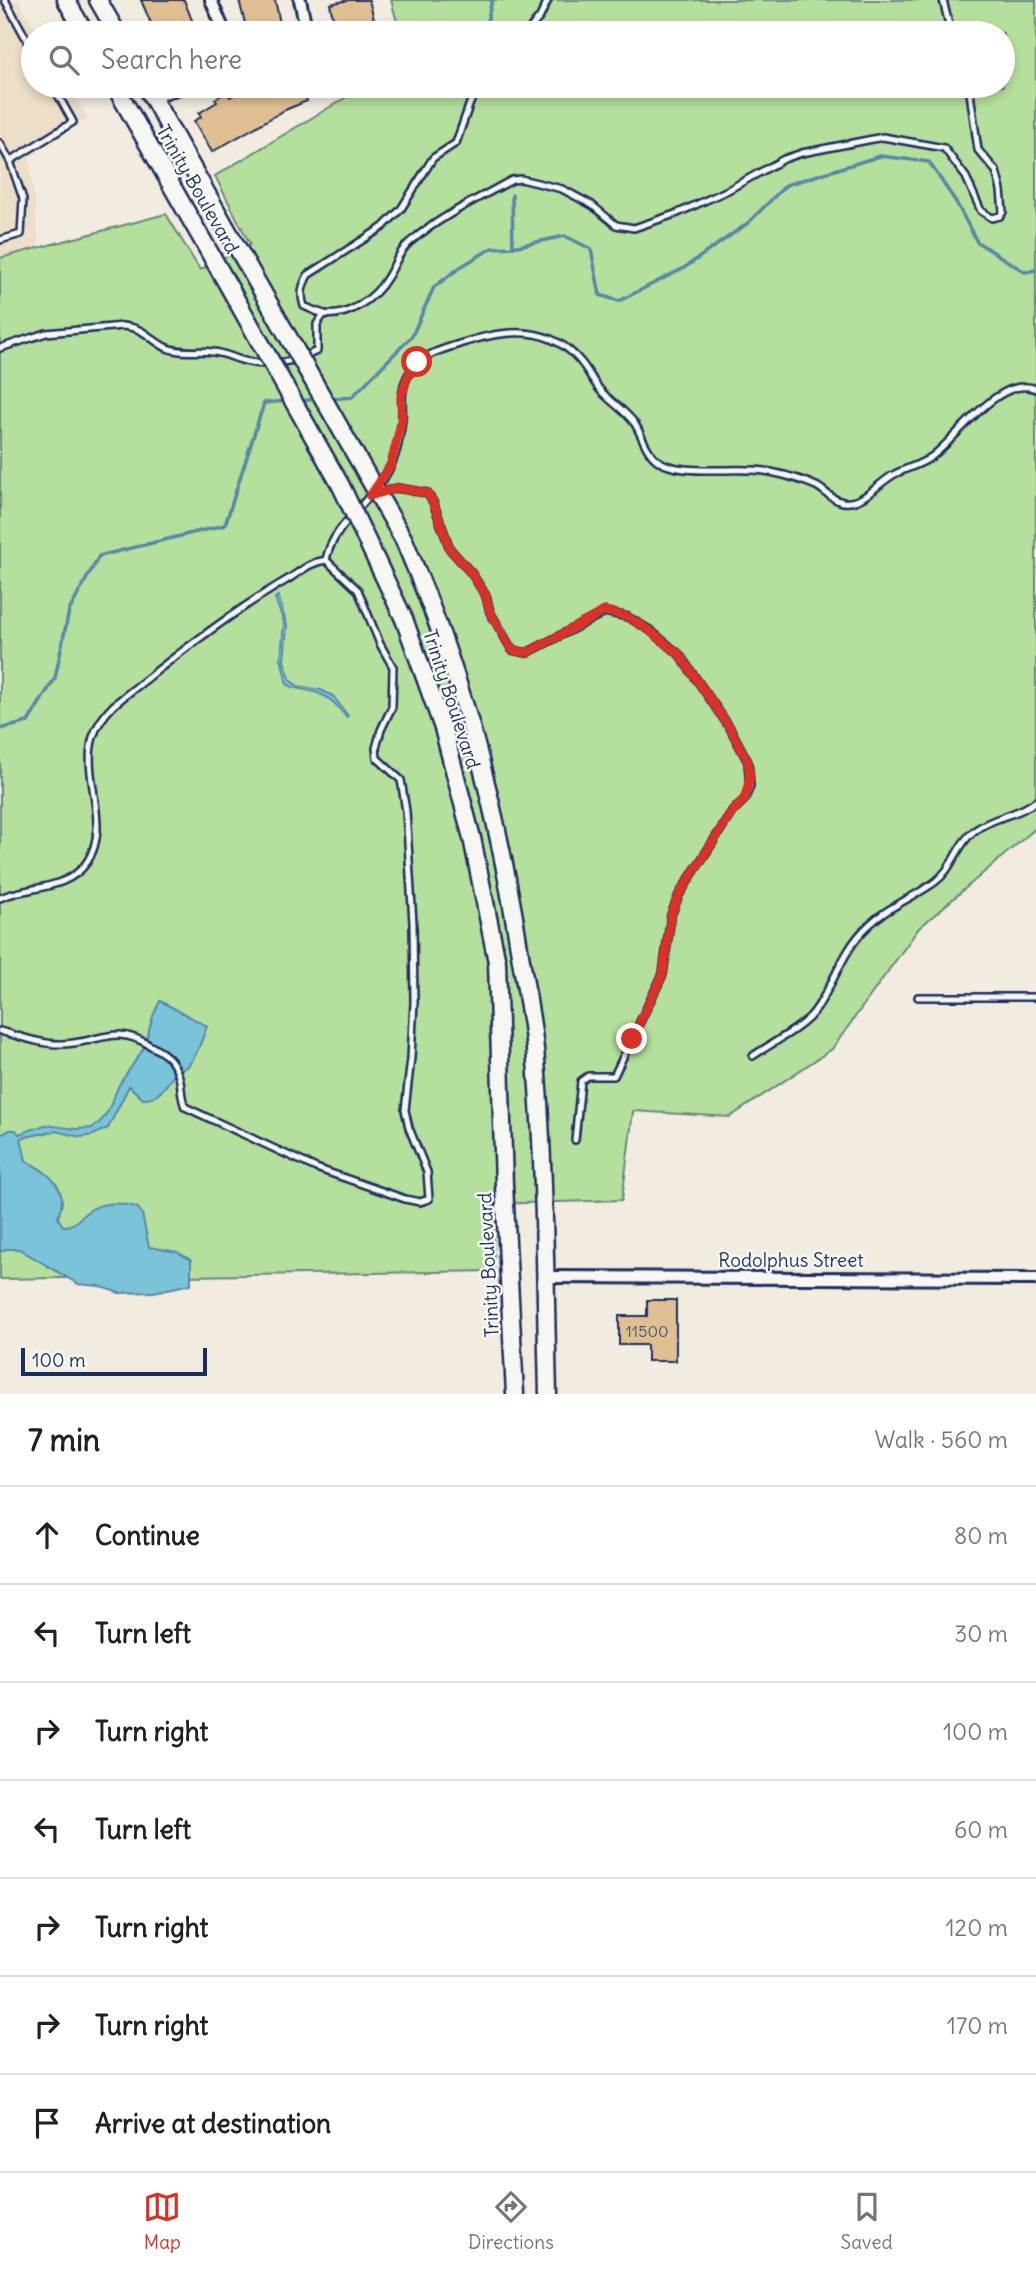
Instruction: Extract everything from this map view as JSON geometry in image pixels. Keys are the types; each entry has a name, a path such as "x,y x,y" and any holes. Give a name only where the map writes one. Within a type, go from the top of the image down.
{"main road":[{"path":"66,0 78,21"},
{"path":"98,0 110,21"},
{"name":"Trinity Boulevard","path":"122,98 341,486 404,619 446,740 472,838 498,962 515,1394"},
{"name":"Trinity Boulevard","path":"153,98 404,540 448,649 493,808 511,895 534,1048 543,1199 548,1394"}],"street":[{"path":"211,0 220,21"},
{"path":"300,0 305,21"},
{"name":"Rodolphus Street","path":"545,1277 1036,1279"}],"lane":[{"path":"5,0 21,29"},
{"path":"536,21 548,0"},
{"path":"943,0 948,21"},
{"path":"10,161 73,122 60,98"},
{"path":"473,98 456,143 433,158 401,209 383,228 308,275 302,286 304,306 324,314 337,314 362,304 386,281 400,251 407,244 437,222 512,180 521,179 562,189 592,205 616,225 634,229 728,190 784,159 883,137 897,138 944,148 965,177 981,211 992,218 1000,216 1003,212 1001,190 996,171 978,150 971,98"},
{"path":"0,143 10,161 23,200 21,234 0,240"},
{"path":"0,348 46,333 123,326 135,327 147,333 167,349 221,353 249,362 287,363 317,351 317,324 324,314"},
{"path":"326,560 328,548 335,536 370,496 391,465 402,419 401,397 407,378 417,362 430,354 506,332 520,331 549,337 562,343 581,361 601,391 634,422 655,460 684,470 745,469 771,472 818,487 832,499 842,502 860,500 892,476 930,458 999,395 1013,388 1027,386 1036,389"},
{"path":"370,496 397,488 427,493 433,502 450,549 472,574 486,596 490,612 512,650 527,653 605,611 628,617 650,631 679,654 692,671 730,728 748,762 750,786 745,799 732,812 679,895 671,915 663,974 614,1076 588,1076 581,1082 575,1140"},
{"path":"0,898 62,881 78,872 88,862 97,831 89,754 100,720 112,706 256,597 312,562 326,560"},
{"path":"0,1031 61,1044 89,1041 105,1035 132,1035 170,1058 181,1077 182,1100 186,1107 316,1168 405,1199 420,1202 429,1199 426,1172 405,1110 414,1002 406,811 401,780 377,758 376,747 391,706 393,667 358,590 326,560"},
{"path":"753,1056 811,1015 827,992 846,953 867,926 935,881 949,868 971,832 1001,816 1028,808 1036,801"},
{"path":"918,997 1036,997"}],"shaded area":[{"path":"0,0 18,0 31,21 21,21 21,98 75,98 88,119 29,156 39,248 0,258"}],"green space":[{"path":"391,0 1036,0 1036,828 919,928 832,1049 730,1117 633,1111 622,1200 493,1204 494,1271 0,1279 0,258 166,214 200,270 250,244 215,176 345,98 1015,98 1015,21 397,21"}],"water":[{"path":"278,596 287,625 284,661 291,681 298,686 321,690 333,696 348,716 324,696 287,684 281,658 284,623 275,598"},
{"path":"160,1001 207,1026 187,1067 177,1072 159,1094 149,1099 143,1099 129,1086 108,1128 93,1135 81,1137 55,1131 21,1138 26,1161 44,1172 58,1187 62,1201 58,1218 63,1226 105,1204 138,1208 142,1214 149,1247 177,1252 191,1260 191,1284 154,1292 119,1293 99,1286 78,1284 19,1249 0,1252 0,1135 10,1130 16,1130 19,1134 45,1125 92,1128 101,1121 119,1085 144,1048"}],"building":[{"path":"141,0 184,0 192,21 150,21"},
{"path":"239,0 275,0 280,21 244,21"},
{"path":"369,0 374,19 334,21 330,4"},
{"path":"306,98 307,101 285,110 212,152 194,121 201,117 199,113 217,102 215,99"},
{"path":"647,1300 676,1300 676,1361 647,1361 647,1345 619,1345 619,1316 647,1316"}],"waterway":[{"path":"487,21 492,0"},
{"path":"330,399 352,397 412,336 434,287 492,248 513,247 565,236 591,249 600,295 619,301 684,268 748,223 786,185 880,156 929,162 956,202 977,242 1025,272 1036,270"},
{"path":"512,195 513,247"},
{"path":"298,401 319,399"},
{"path":"0,729 28,722 55,678 69,611 99,556 225,525 264,403 287,401"}],"route":[{"path":"417,362 407,378 401,397 402,419 391,465 370,496 397,488 417,489 427,493 433,502 450,549 472,574 486,596 490,612 512,650 527,653 605,611 628,617 650,631 679,654 692,671 730,728 748,762 750,786 745,799 732,812 679,895 667,932 663,974 632,1039"}]}
